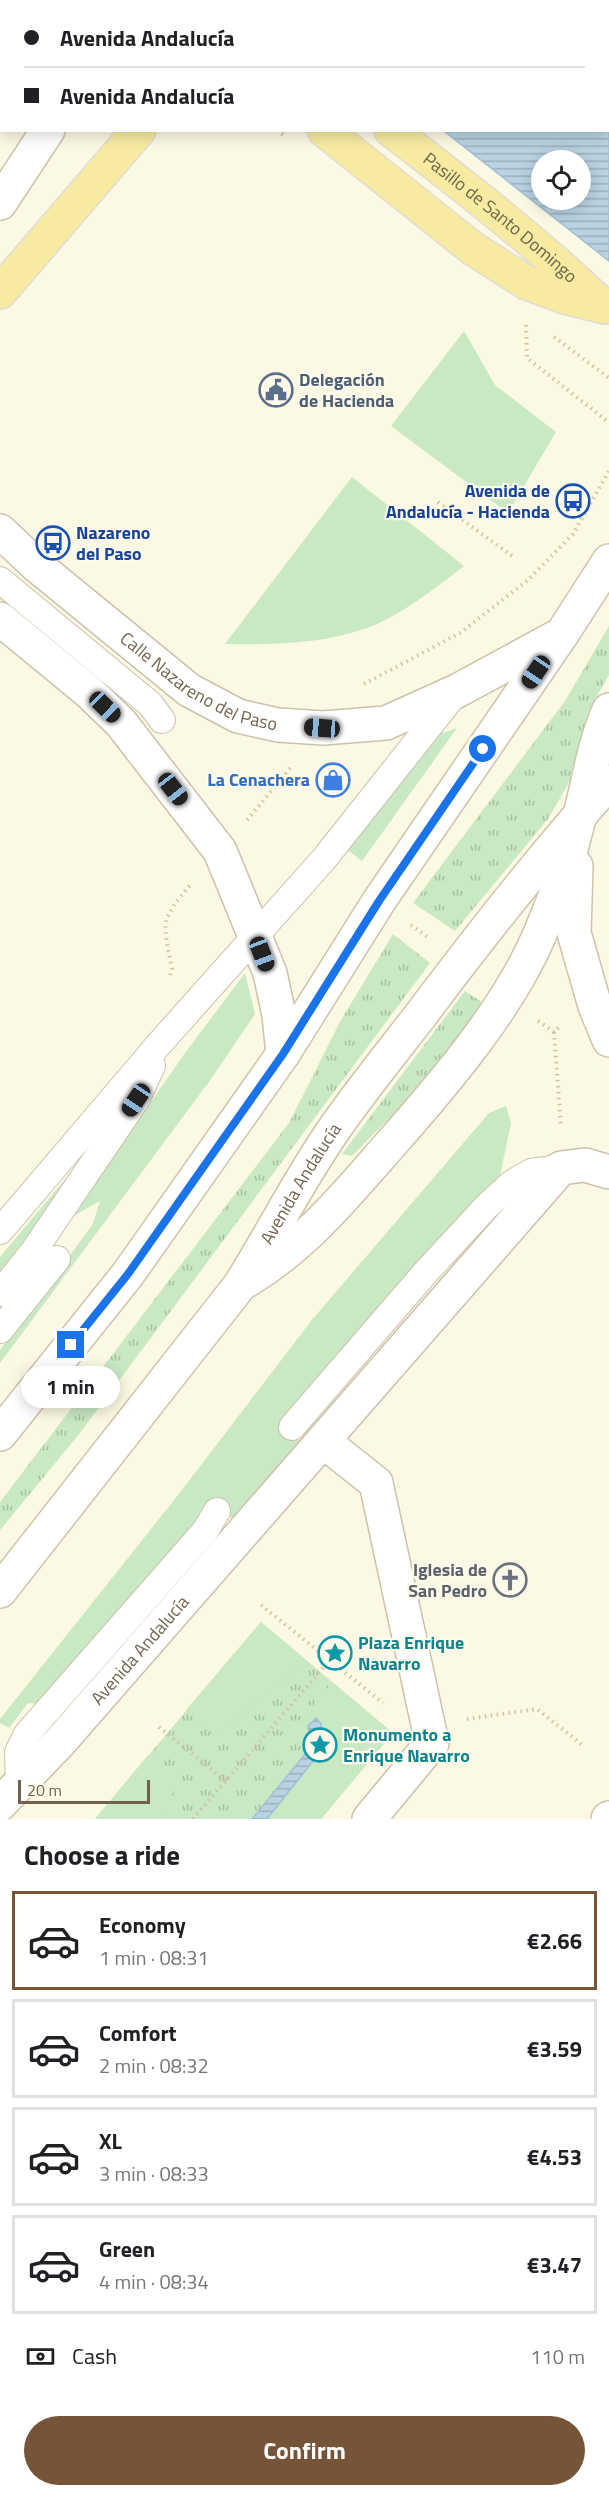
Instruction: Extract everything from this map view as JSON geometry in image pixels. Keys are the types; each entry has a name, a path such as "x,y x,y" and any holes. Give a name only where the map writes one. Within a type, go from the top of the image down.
{"main road":[{"path":"0,203 47,132"},
{"path":"0,292 137,132"},
{"name":"Pasillo de Santo Domingo","path":"327,132 472,248 527,282 565,297 605,307 506,219 395,132"},
{"name":"Calle Nazareno del Paso","path":"0,531 36,565 189,690 238,716 278,724 322,728 386,723 457,691 562,634"},
{"path":"0,1434 128,1274 283,1054 379,901 562,634 609,561"},
{"path":"0,619 89,692 121,723 220,851 270,973 279,1015 283,1054"},
{"path":"240,1285 276,1263 303,1240 345,1196 444,1081 506,998 539,937 563,875 581,814 594,752 609,710"},
{"name":"Avenida Andalucía","path":"0,1591 240,1285 337,1125 460,963 609,782"},
{"path":"581,814 574,886 574,933 591,995 609,1040"},
{"path":"561,1168 585,1165 609,1172"},
{"name":"Avenida Andalucía","path":"9,1795 60,1742 561,1168"},
{"path":"323,1441 376,1483 432,1743 369,1819"}],"lane":[{"path":"0,580 150,704 162,720"},
{"path":"0,1231 160,1043 324,859 457,691"},
{"path":"0,1293 33,1252 136,1100 149,1076 160,1043"},
{"path":"292,1427 426,1272 486,1207 512,1183 531,1172 561,1168"},
{"path":"0,1330 57,1259"},
{"path":"9,1795 18,1752 27,1734 205,1531 217,1510"}],"path":[{"path":"525,315 527,357 607,421"},
{"path":"553,336 609,378"},
{"path":"169,979 172,969 164,926 171,907 354,689 460,633 528,580 573,534 609,471"},
{"path":"438,502 515,558"},
{"path":"403,919 434,942"},
{"path":"537,1021 554,1032"},
{"path":"554,1032 566,1021"},
{"path":"554,1032 561,1131"},
{"path":"261,1605 432,1743 452,1721 537,1710 585,1747"},
{"path":"193,1819 330,1660"},
{"path":"159,1728 226,1780"}],"green space":[{"path":"464,331 495,385 556,432 508,513 391,426"},
{"path":"352,477 464,566 405,609 367,628 315,640 279,644 225,644"},
{"path":"609,626 609,675 588,712 572,777 548,819 455,931 413,903 565,701"},
{"path":"457,728 362,861 346,849 439,734"},
{"path":"393,934 430,963 80,1433 0,1530 0,1502 289,1123 341,1020"},
{"path":"245,973 255,1014 211,1079 0,1363 0,1350 93,1224 100,1201 70,1218 185,1053"},
{"path":"465,991 485,1004 428,1079 352,1156 342,1154"},
{"path":"506,1106 511,1123 499,1180 488,1186 447,1229 286,1413 299,1441 232,1518 205,1505 199,1517 40,1704 28,1703 9,1728 0,1723 0,1719 182,1490 311,1321 489,1113"},
{"path":"67,1177 26,1242 0,1273 0,1257"},
{"path":"261,1622 393,1733 321,1819 95,1819"},
{"path":"261,1622 306,1660 217,1736 186,1710"},
{"path":"332,1683 393,1733 321,1819 267,1819 325,1746 316,1718 308,1726 305,1715"},
{"path":"149,1754 182,1781 155,1819 95,1819"}],"water":[{"path":"445,132 609,132 609,261 544,210 591,210 591,150 531,150 531,200"},
{"path":"316,1718 321,1724 325,1746 267,1819 252,1819 311,1747 308,1726"}],"place":[{"name":"Delegación de Hacienda","path":"276,390"},
{"name":"Avenida de Andalucía - Hacienda","path":"573,501"},
{"name":"Nazareno del Paso","path":"53,543"},
{"name":"La Cenachera","path":"333,780"},
{"name":"Iglesia de San Pedro","path":"510,1580"},
{"name":"Plaza Enrique Navarro","path":"335,1653"},
{"name":"Monumento a Enrique Navarro","path":"320,1745"}],"route":[{"path":"71,1345 128,1274 283,1054 379,901 483,749"}]}
